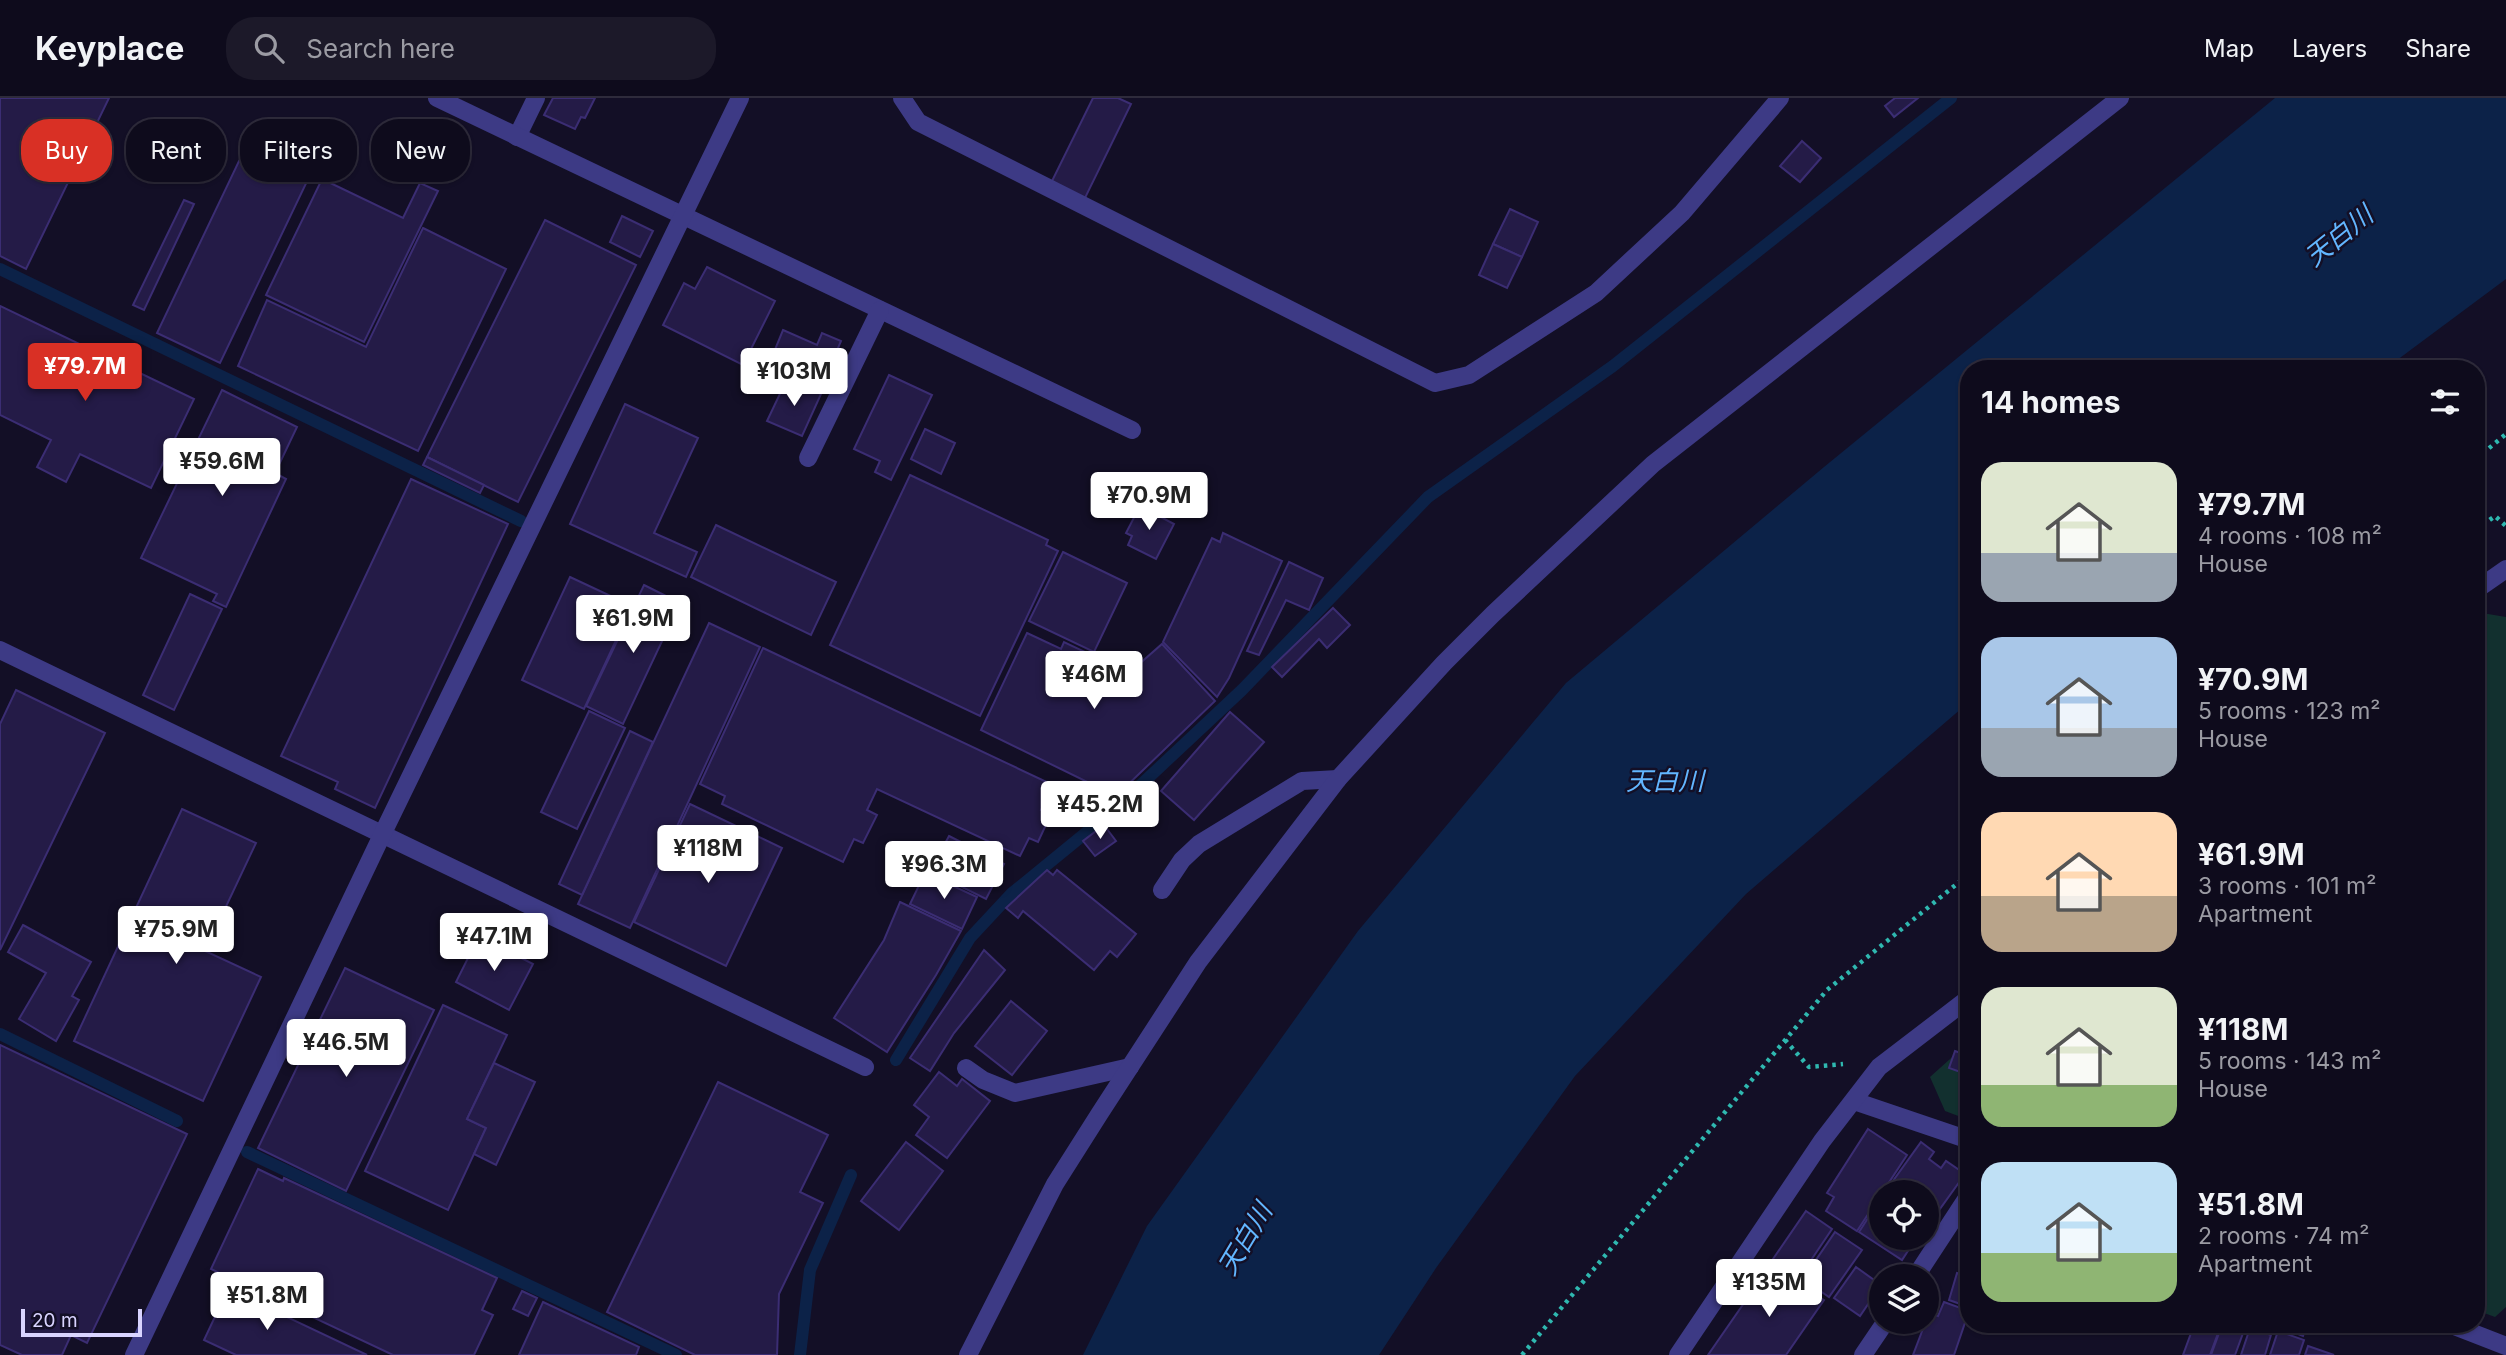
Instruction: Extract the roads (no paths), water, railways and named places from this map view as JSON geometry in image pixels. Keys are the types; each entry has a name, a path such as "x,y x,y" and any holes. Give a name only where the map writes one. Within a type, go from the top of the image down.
{"street":[{"path":"437,98 1132,430"},
{"path":"517,137 536,98"},
{"path":"134,1355 382,835 740,98"},
{"path":"902,98 918,122 1435,383 1469,375 1596,293 1682,213 1780,98"},
{"path":"968,1355 1055,1184 1198,962 1338,779 1444,663 1653,464 2120,98"},
{"path":"808,458 880,310"},
{"path":"2485,584 2506,569"},
{"path":"0,650 865,1067"},
{"path":"1162,890 1182,860 1199,844 1302,781 1338,779"},
{"path":"1678,1355 1822,1141 1879,1067 1960,1005"},
{"path":"966,1068 983,1080 1015,1093 1130,1067"},
{"path":"1854,1101 1960,1137"},
{"path":"1924,1264 1960,1209"},
{"path":"2473,1333 2506,1346"},
{"path":"1863,1355 1877,1334"}],"water":[{"name":"天白川","path":"2275,98 2506,98 2506,279 2397,360 1960,360 1960,710 1746,894 1575,1076 1436,1268 1379,1355 1083,1355 1147,1226 1358,931 1566,683 1824,467"}],"waterway":[{"path":"896,1060 970,938 1011,894 1115,809 1242,690 1428,497 1613,366 1951,98"},
{"path":"0,269 521,521"},
{"path":"0,1034 177,1121"},
{"path":"247,1152 676,1355"},
{"path":"800,1355 810,1270 851,1175"}]}
